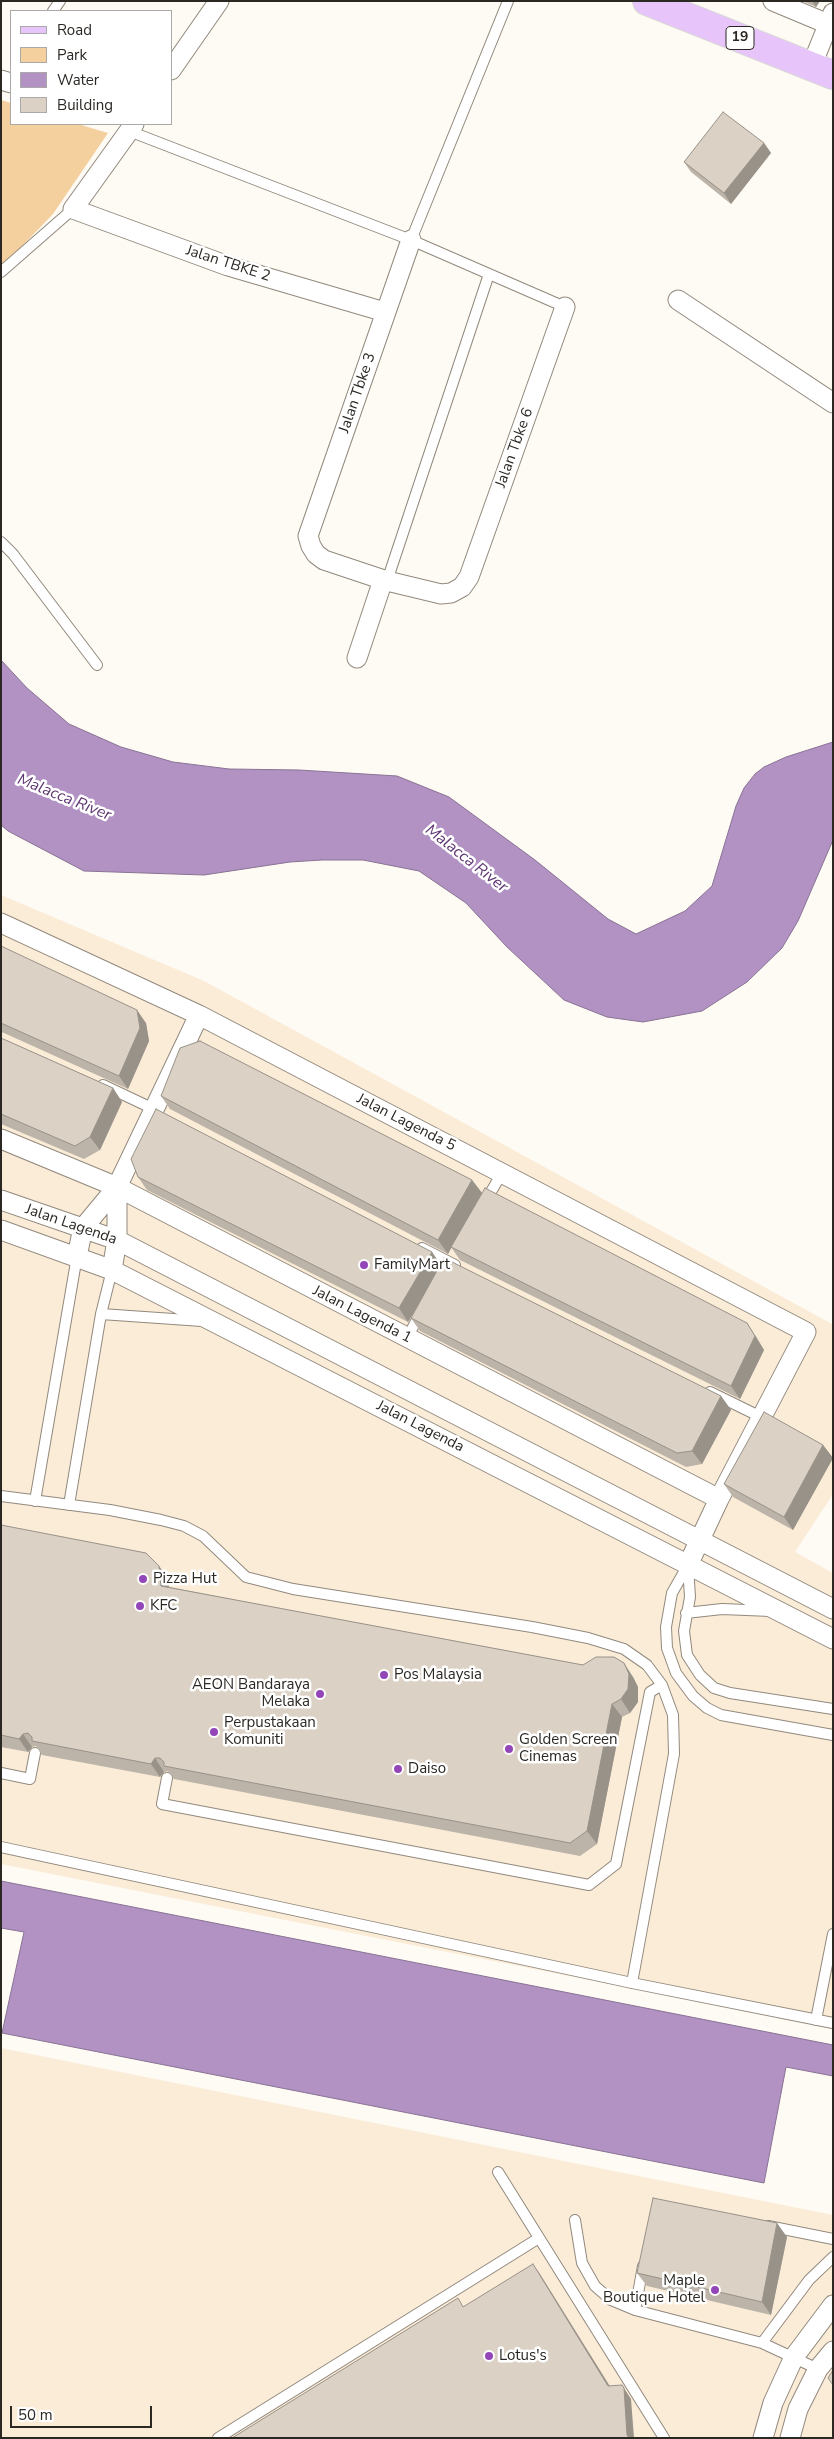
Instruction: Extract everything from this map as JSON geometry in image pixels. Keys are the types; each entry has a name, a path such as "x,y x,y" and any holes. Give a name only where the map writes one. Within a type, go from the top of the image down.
{"main road":[{"name":"19","path":"647,1 822,71"}],"street":[{"path":"172,69 219,1"},
{"path":"773,1 830,18 822,71"},
{"path":"73,210 131,127"},
{"name":"Jalan TBKE 2","path":"73,210 228,266 385,312"},
{"name":"Jalan Tbke 3","path":"385,581 324,560 310,546 308,536 411,240"},
{"path":"678,300 833,403"},
{"name":"Jalan Tbke 6","path":"385,581 441,594 451,593 462,587 469,577 565,307"},
{"path":"357,658 385,581"},
{"name":"Jalan Lagenda 5","path":"1,923 199,1015 806,1332 761,1417"},
{"path":"77,1256 82,1228 117,1187 199,1015"},
{"name":"Jalan Lagenda 1","path":"1,1139 117,1187 719,1499"},
{"path":"112,1270 117,1240 117,1187"},
{"name":"Jalan Lagenda","path":"1,1200 117,1240 833,1609"},
{"name":"Jalan Lagenda","path":"1,1230 112,1270 833,1639"},
{"path":"688,1565 761,1417"},
{"path":"763,2438 772,2403 794,2357 833,2305"},
{"path":"790,2438 798,2409 818,2370 833,2351"}],"lane":[{"path":"411,240 508,1"},
{"path":"131,127 411,240 565,307"},
{"path":"1,272 73,210"},
{"path":"385,581 489,274"},
{"path":"1,542 13,554 97,665"},
{"path":"92,1080 172,1118"},
{"path":"478,1213 502,1173"},
{"path":"415,1244 467,1271"},
{"path":"35,1501 77,1256"},
{"path":"69,1505 101,1314 112,1270"},
{"path":"407,1338 426,1304"},
{"path":"101,1314 218,1323"},
{"path":"699,1386 761,1417"},
{"path":"1,1496 110,1510 184,1526 203,1536 246,1577 294,1589 532,1626 588,1638 624,1649 647,1665 662,1685 673,1715 674,1754 632,1983"},
{"path":"688,1565 690,1597 684,1631 687,1655 700,1676 714,1688 730,1693 833,1709"},
{"path":"688,1565 672,1593 666,1627 667,1648 676,1673 693,1696 707,1708 721,1715 833,1735"},
{"path":"686,1613 722,1609 779,1612"},
{"path":"167,1778 162,1804 589,1885 616,1864 650,1692 662,1685"},
{"path":"1,1773 30,1779 35,1753"},
{"path":"1,1847 632,1983 833,2023"},
{"path":"816,2020 833,1934"},
{"path":"498,2172 664,2438"},
{"path":"576,2220 582,2263 595,2286 611,2300 635,2310 762,2343 818,2370"},
{"path":"758,2224 833,2239"},
{"path":"218,2438 539,2238"},
{"path":"635,2310 646,2252"},
{"path":"762,2343 809,2280 833,2257"}],"shaded area":[{"path":"1,895 204,981 832,1324 833,1494 795,1552 833,1573 833,2028 1,1864"},
{"path":"1,2048 833,2215 833,2438 1,2438"}],"green space":[{"path":"1,100 10,103 10,125 81,125 108,133 53,214 1,268"}],"water":[{"name":"Malacca River","path":"1,660 27,688 69,724 121,747 173,762 229,769 299,770 397,776 449,797 535,860 608,919 636,934 685,911 712,886 736,806 744,788 755,774 764,767 786,757 833,742 833,840 798,921 782,948 747,982 702,1011 643,1022 607,1017 564,1000 507,947 466,903 419,871 363,860 322,860 290,862 204,875 84,871 8,831 1,825"},
{"path":"1,1881 833,2045 833,2076 786,2067 764,2183 2,2033 24,1932 1,1928"}],"building":[{"path":"723,112 764,143 724,193 684,162"},
{"path":"1,946 137,1010 140,1028 119,1076 1,1023"},
{"path":"1,1038 113,1088 90,1137 75,1146 1,1114"},
{"path":"200,1041 472,1180 438,1240 161,1096 180,1048"},
{"path":"156,1109 432,1252 399,1308 138,1177 131,1159"},
{"path":"485,1188 747,1323 755,1336 731,1386 451,1247"},
{"path":"444,1258 721,1396 692,1451 677,1453 411,1318"},
{"path":"764,1412 823,1445 784,1517 724,1484"},
{"name":"AEON Bandaraya Melaka","path":"1,1525 146,1553 159,1566 161,1586 583,1665 596,1657 614,1657 624,1663 629,1674 628,1689 621,1699 612,1704 587,1831 570,1843 164,1766 164,1762 160,1758 155,1758 151,1764 32,1741 32,1737 28,1733 23,1734 19,1739 1,1735"},
{"path":"653,2198 777,2223 762,2302 637,2273"},
{"name":"Lotus's","path":"533,2264 608,2386 622,2385 624,2388 627,2435 629,2438 232,2438 458,2298 463,2307"},
{"path":"833,2370 833,2385 828,2378"}],"place":[{"name":"FamilyMart","path":"364,1265"},
{"name":"Pizza Hut","path":"143,1579"},
{"name":"KFC","path":"140,1606"},
{"name":"Pos Malaysia","path":"384,1675"},
{"name":"AEON Bandaraya Melaka","path":"320,1694"},
{"name":"Perpustakaan Komuniti","path":"214,1732"},
{"name":"Golden Screen Cinemas","path":"509,1749"},
{"name":"Daiso","path":"398,1769"},
{"name":"Maple Boutique Hotel","path":"715,2290"},
{"name":"Lotus's","path":"489,2356"}]}
